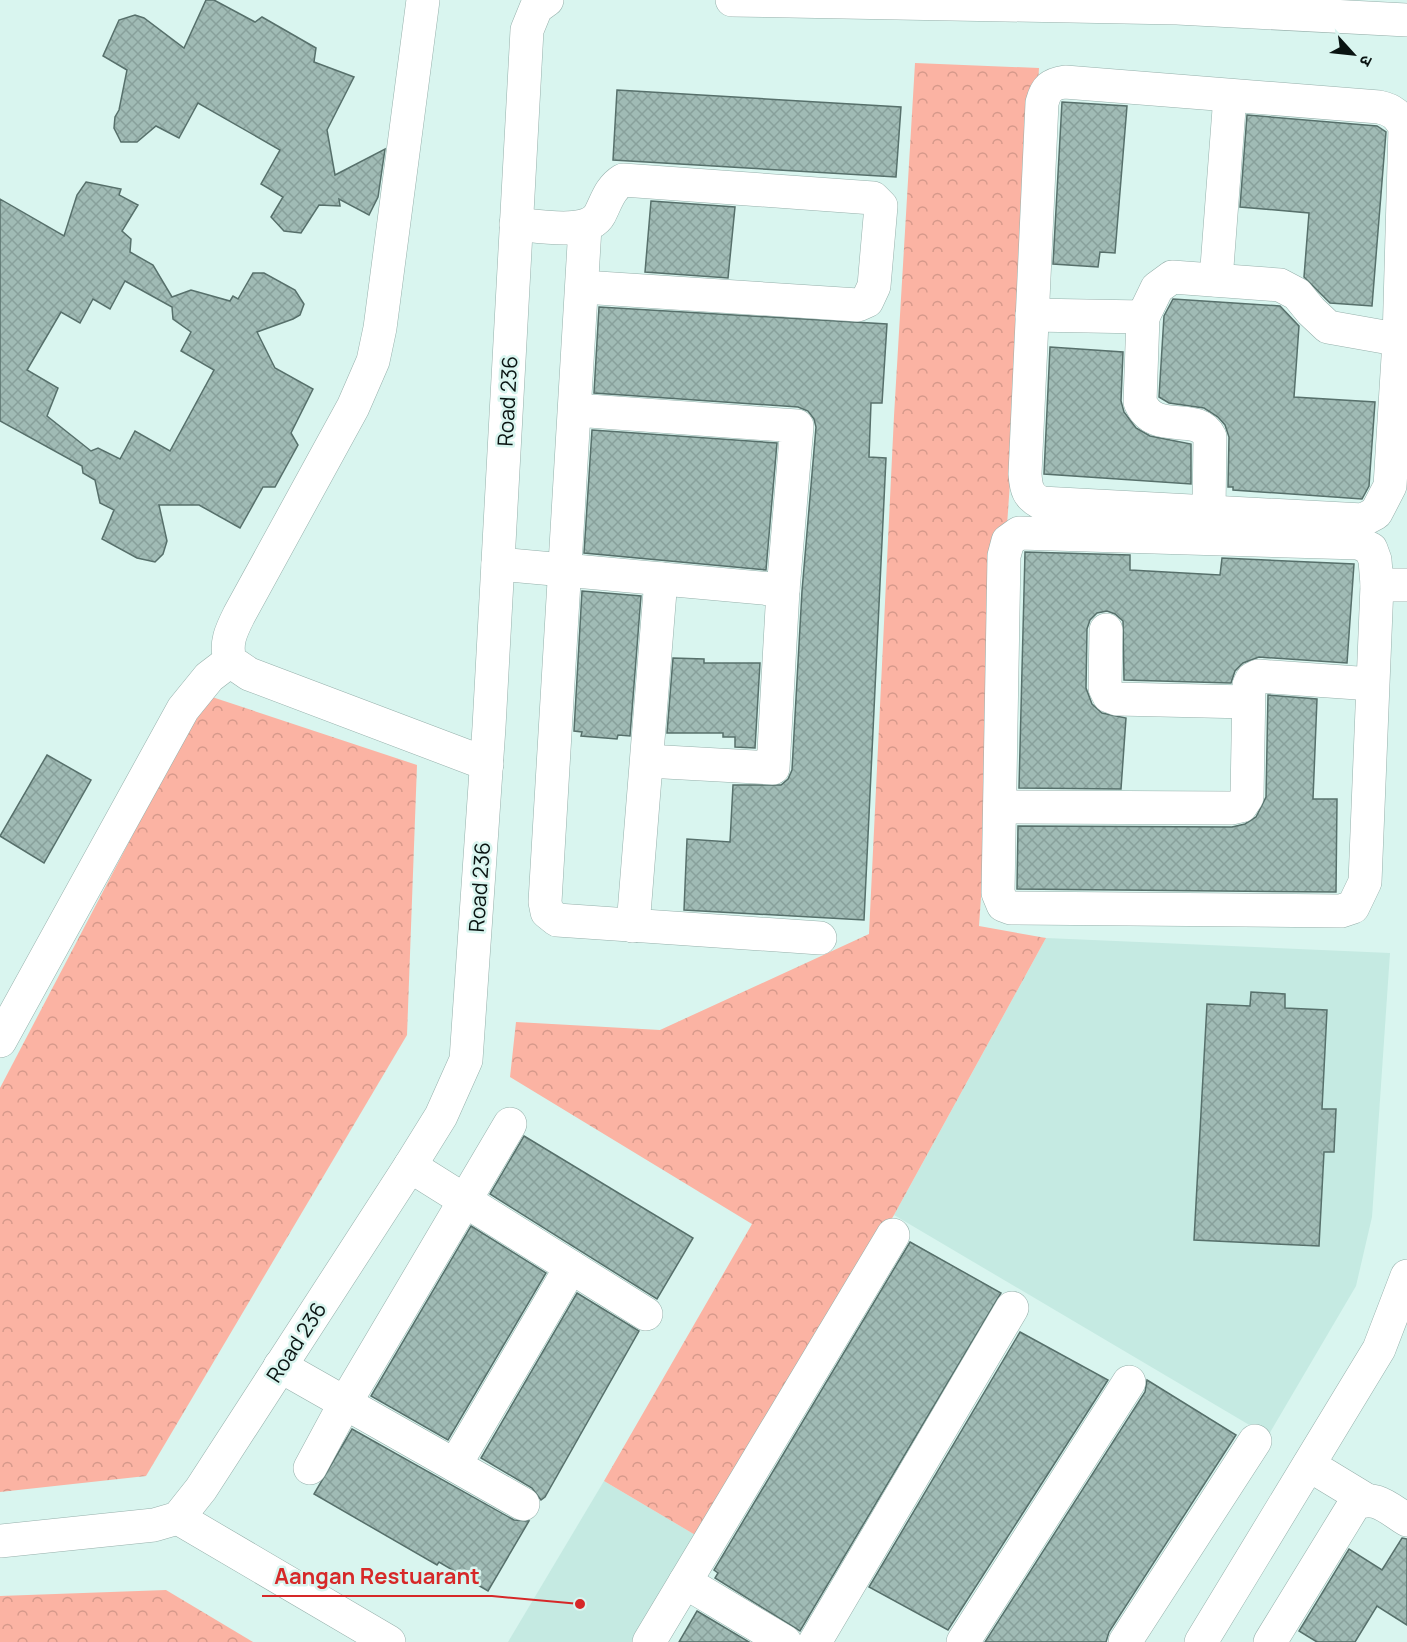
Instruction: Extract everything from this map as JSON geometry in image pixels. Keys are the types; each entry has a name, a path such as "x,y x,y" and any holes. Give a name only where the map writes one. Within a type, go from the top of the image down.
{"street":[{"path":"230,661 228,639 238,615 353,407 373,360 380,328 423,0"},
{"path":"732,0 1177,8 1407,20"},
{"name":"Road 236","path":"178,1518 193,1502 410,1166 441,1116 466,1060 487,764 516,224 535,6"},
{"path":"1065,82 1379,107 1391,110 1405,127 1403,341 1390,486 1376,513 1363,520 1041,503 1032,498 1026,487 1025,474 1032,315 1042,103 1045,92 1053,84 1065,82"},
{"path":"1216,280 1230,96"},
{"path":"516,224 585,227 597,219 613,186 623,180 873,198 881,206 882,217 874,286 867,301 858,305 583,287"},
{"path":"585,227 545,902 547,912 557,920 820,939"},
{"path":"1209,512 1210,437 1207,430 1197,426 1153,420 1144,413 1140,402 1143,317 1157,288 1172,277 1280,285 1297,294 1328,327 1403,341"},
{"path":"1032,315 1143,317"},
{"path":"575,410 797,426 783,590 773,768 647,761"},
{"path":"1019,533 1359,543 1371,549 1375,560 1392,585 1372,684 1365,882 1353,907 1341,911 1011,908 1003,905 998,893 1004,556 1008,541 1019,533"},
{"path":"498,564 783,590"},
{"path":"633,926 661,579"},
{"path":"1106,630 1105,688 1109,696 1117,699 1248,702"},
{"path":"230,661 249,674 487,764"},
{"path":"0,1041 183,709 209,677 230,661"},
{"path":"1000,807 1232,808 1241,806 1247,797 1248,702 1249,685 1252,679 1258,676 1372,684"},
{"path":"310,1468 345,1403 510,1124"},
{"path":"410,1166 646,1314"},
{"path":"649,1642 893,1236"},
{"path":"455,1465 571,1267"},
{"path":"1201,1642 1379,1348 1407,1276"},
{"path":"815,1642 1012,1308"},
{"path":"280,1366 523,1504"},
{"path":"963,1642 1129,1382"},
{"path":"1125,1642 1255,1441"},
{"path":"1309,1465 1365,1499 1374,1500 1407,1520"},
{"path":"1270,1642 1347,1513 1365,1499"},
{"path":"0,1541 154,1525 178,1518 389,1642"},
{"path":"685,1581 785,1642"}],"shaded area":[{"path":"1046,938 1390,953 1372,1217 1356,1286 1268,1436 894,1215"},
{"path":"604,1481 702,1539 641,1642 508,1642"}],"green space":[{"path":"915,63 1039,68 979,926 1046,938 894,1215 702,1539 604,1481 752,1224 510,1077 516,1022 660,1030 869,934 894,416"},
{"path":"206,695 417,765 407,1035 146,1476 0,1492 0,1088"},
{"path":"166,1590 253,1642 0,1642 0,1596"}],"building":[{"path":"206,0 214,0 255,22 262,17 316,48 314,62 354,77 327,130 335,175 385,149 378,197 369,215 339,199 340,206 319,205 301,233 284,231 271,217 283,197 261,184 280,150 198,103 179,138 156,126 137,142 121,142 114,128 127,70 103,56 119,20 135,15 144,18 184,48"},
{"path":"617,90 901,107 896,177 613,160"},
{"path":"1062,102 1127,106 1115,253 1100,252 1098,267 1053,264"},
{"path":"1247,115 1377,126 1386,132 1372,306 1330,303 1304,277 1309,213 1240,207"},
{"path":"86,182 121,189 119,195 138,205 122,231 131,239 130,252 153,265 172,297 191,290 230,301 233,296 238,299 253,273 264,273 295,290 304,304 300,315 257,332 275,368 313,389 291,433 298,445 275,487 263,487 240,528 199,505 159,505 167,541 163,554 155,562 137,558 102,539 114,510 100,503 95,480 83,473 82,466 0,421 0,199 64,236 77,195","holes":["125,281 172,307 173,319 191,332 181,351 214,370 170,451 135,431 120,459 98,448 91,451 47,416 58,388 27,370 61,312 80,323 93,299 110,309"]},
{"path":"651,201 735,207 728,278 645,272"},
{"path":"1173,299 1280,306 1299,326 1294,397 1375,402 1369,486 1362,499 1233,490 1233,487 1228,487 1229,437 1225,425 1218,417 1204,408 1169,403 1159,397 1164,316"},
{"path":"599,307 887,324 882,403 871,403 869,457 886,458 864,920 684,910 687,839 730,842 733,785 781,785 788,779 792,770 802,591 816,427 808,411 798,407 594,393"},
{"path":"1050,347 1123,352 1121,401 1124,412 1136,428 1150,436 1191,444 1191,484 1044,474"},
{"path":"592,430 777,443 766,570 584,553"},
{"path":"1025,552 1130,555 1130,570 1220,575 1222,558 1354,564 1347,663 1259,657 1243,663 1235,671 1231,683 1124,680 1123,621 1107,611 1097,613 1090,620 1087,629 1086,688 1092,704 1102,713 1126,718 1121,789 1019,788"},
{"path":"582,591 641,596 630,736 618,735 617,739 581,736 582,732 574,731"},
{"path":"673,658 704,659 704,663 760,663 755,748 735,747 735,737 723,737 723,733 667,733"},
{"path":"1268,695 1317,699 1313,799 1337,799 1336,892 1017,889 1018,826 1232,827 1245,824 1256,817 1266,797"},
{"path":"47,755 91,780 44,863 0,836"},
{"path":"1251,992 1285,994 1285,1008 1327,1010 1322,1109 1336,1109 1334,1152 1324,1152 1319,1246 1194,1240 1207,1004 1250,1006"},
{"path":"524,1136 693,1238 657,1299 490,1194"},
{"path":"471,1226 546,1273 448,1440 371,1396"},
{"path":"910,1242 1001,1293 800,1631 715,1578 718,1573 714,1570"},
{"path":"577,1293 639,1331 545,1497 541,1500 532,1488 481,1458"},
{"path":"1020,1332 1108,1380 948,1630 869,1587"},
{"path":"1147,1380 1236,1435 1109,1632 1106,1642 985,1642 1145,1392"},
{"path":"352,1429 514,1520 529,1521 488,1591 439,1562 437,1565 314,1494"},
{"path":"1402,1538 1407,1539 1407,1625 1377,1606 1355,1642 1317,1642 1299,1631 1349,1549 1382,1570"},
{"path":"697,1611 749,1642 679,1642"}],"place":[{"name":"Aangan Restuarant","path":"580,1604"}]}
